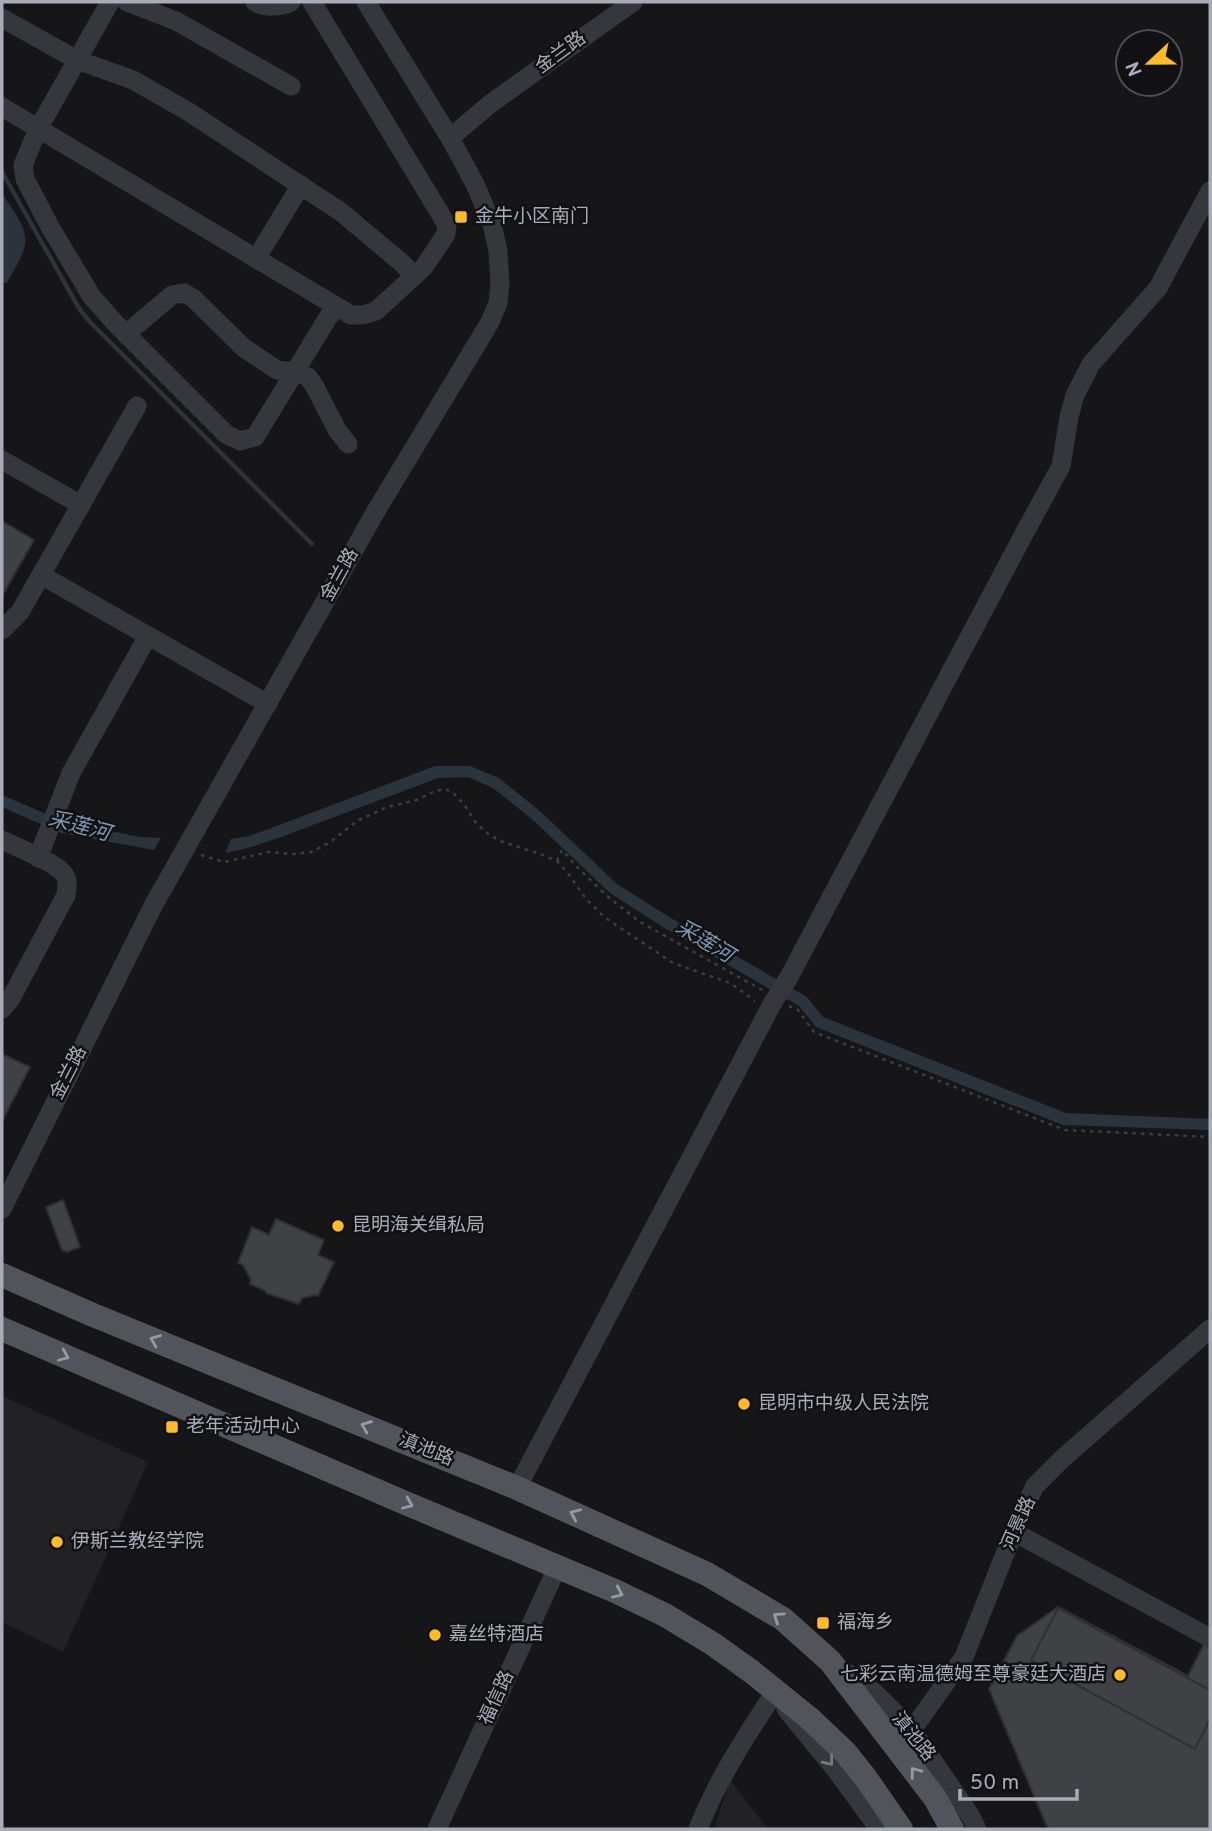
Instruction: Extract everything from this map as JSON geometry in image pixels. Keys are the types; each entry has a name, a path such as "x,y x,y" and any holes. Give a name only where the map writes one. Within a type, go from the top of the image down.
{"main road":[{"name":"滇池路","path":"2,1275 93,1315 517,1488 708,1574 783,1619 830,1661 935,1798 952,1829"},
{"path":"2,1329 615,1591 665,1615 713,1644 809,1718 845,1752 901,1829"}],"street":[{"path":"127,2 176,21 291,86"},
{"path":"255,2 261,6 291,2"},
{"path":"2,107 351,315 376,311 424,267 446,234 447,225 312,2"},
{"path":"366,2 450,138"},
{"name":"金兰路","path":"2,1209 153,906 376,511 490,322 498,303 498,251 492,224 475,184 450,138 490,104 633,2"},
{"path":"106,3 38,129 23,165 25,179 50,227 92,296 226,434 240,440 255,437 335,306"},
{"path":"2,18 77,60 133,79 189,113 341,212 414,276"},
{"path":"256,258 300,185"},
{"path":"517,1488 773,1002 789,977 1061,466 1075,395 1090,364 1158,288 1210,191"},
{"path":"126,334 172,295 184,293 244,348 277,370 308,377 337,430 348,444"},
{"path":"2,630 20,612 136,406"},
{"path":"2,460 81,505"},
{"path":"41,575 268,704"},
{"path":"41,850 71,774 148,636"},
{"path":"2,840 41,850 64,873 68,884 66,895 10,1000 2,1009"},
{"name":"河景路","path":"912,1730 964,1657 1035,1486 1210,1329"},
{"path":"1014,1532 1210,1638"},
{"name":"福信路","path":"437,1829 557,1568"},
{"name":"滇池路","path":"830,1661 874,1692 912,1730 977,1829"},
{"path":"752,1672 836,1770 879,1829"},
{"path":"698,1829 741,1742 774,1695"}],"path":[{"path":"186,848 224,862 270,852 311,852 329,843 357,821 387,807 446,789 463,803 476,823 487,833 500,841 556,861 604,917 673,963 798,1010 814,1032 1065,1130 1210,1137"},
{"path":"556,861 562,850 607,895 640,922 773,1002"}],"shaded area":[{"name":"伊斯兰教经学院","path":"2,1396 148,1462 63,1652 2,1622"},
{"path":"730,1780 768,1829 714,1829"}],"water":[{"path":"2,193 21,223 25,236 23,253 7,283 2,283"},
{"name":"采莲河","path":"435,766 470,766 499,778 541,812 617,884 807,997 823,1017 1066,1113 1210,1119 1210,1130 1063,1125 816,1027 799,1006 610,893 533,820 493,788 468,777 438,778 281,837 225,853 231,839 277,826"},
{"name":"采莲河","path":"2,795 65,822 140,837 161,838 154,850 61,833 2,807"}],"building":[{"path":"2,521 34,540 2,596"},
{"path":"2,1054 30,1067 2,1121"},
{"path":"63,1200 80,1247 67,1252 62,1250 46,1207"},
{"path":"276,1219 324,1240 318,1255 334,1262 318,1296 302,1298 299,1304 266,1293 250,1284 251,1280 243,1265 238,1263 252,1227 269,1235"},
{"path":"1058,1607 1188,1676 1204,1644 1210,1647 1210,1829 1048,1829 989,1689 1017,1636"},
{"name":"七彩云南温德姆至尊豪廷大酒店","path":"1058,1608 1210,1690 1210,1719 1195,1749 1031,1660"}],"waterway":[{"path":"2,172 80,310 312,544"}],"place":[{"name":"金牛小区南门","path":"461,217"},
{"name":"昆明海关缉私局","path":"338,1226"},
{"name":"昆明市中级人民法院","path":"744,1404"},
{"name":"老年活动中心","path":"172,1427"},
{"name":"伊斯兰教经学院","path":"57,1542"},
{"name":"福海乡","path":"823,1623"},
{"name":"嘉丝特酒店","path":"435,1635"},
{"name":"七彩云南温德姆至尊豪廷大酒店","path":"1120,1675"}]}
